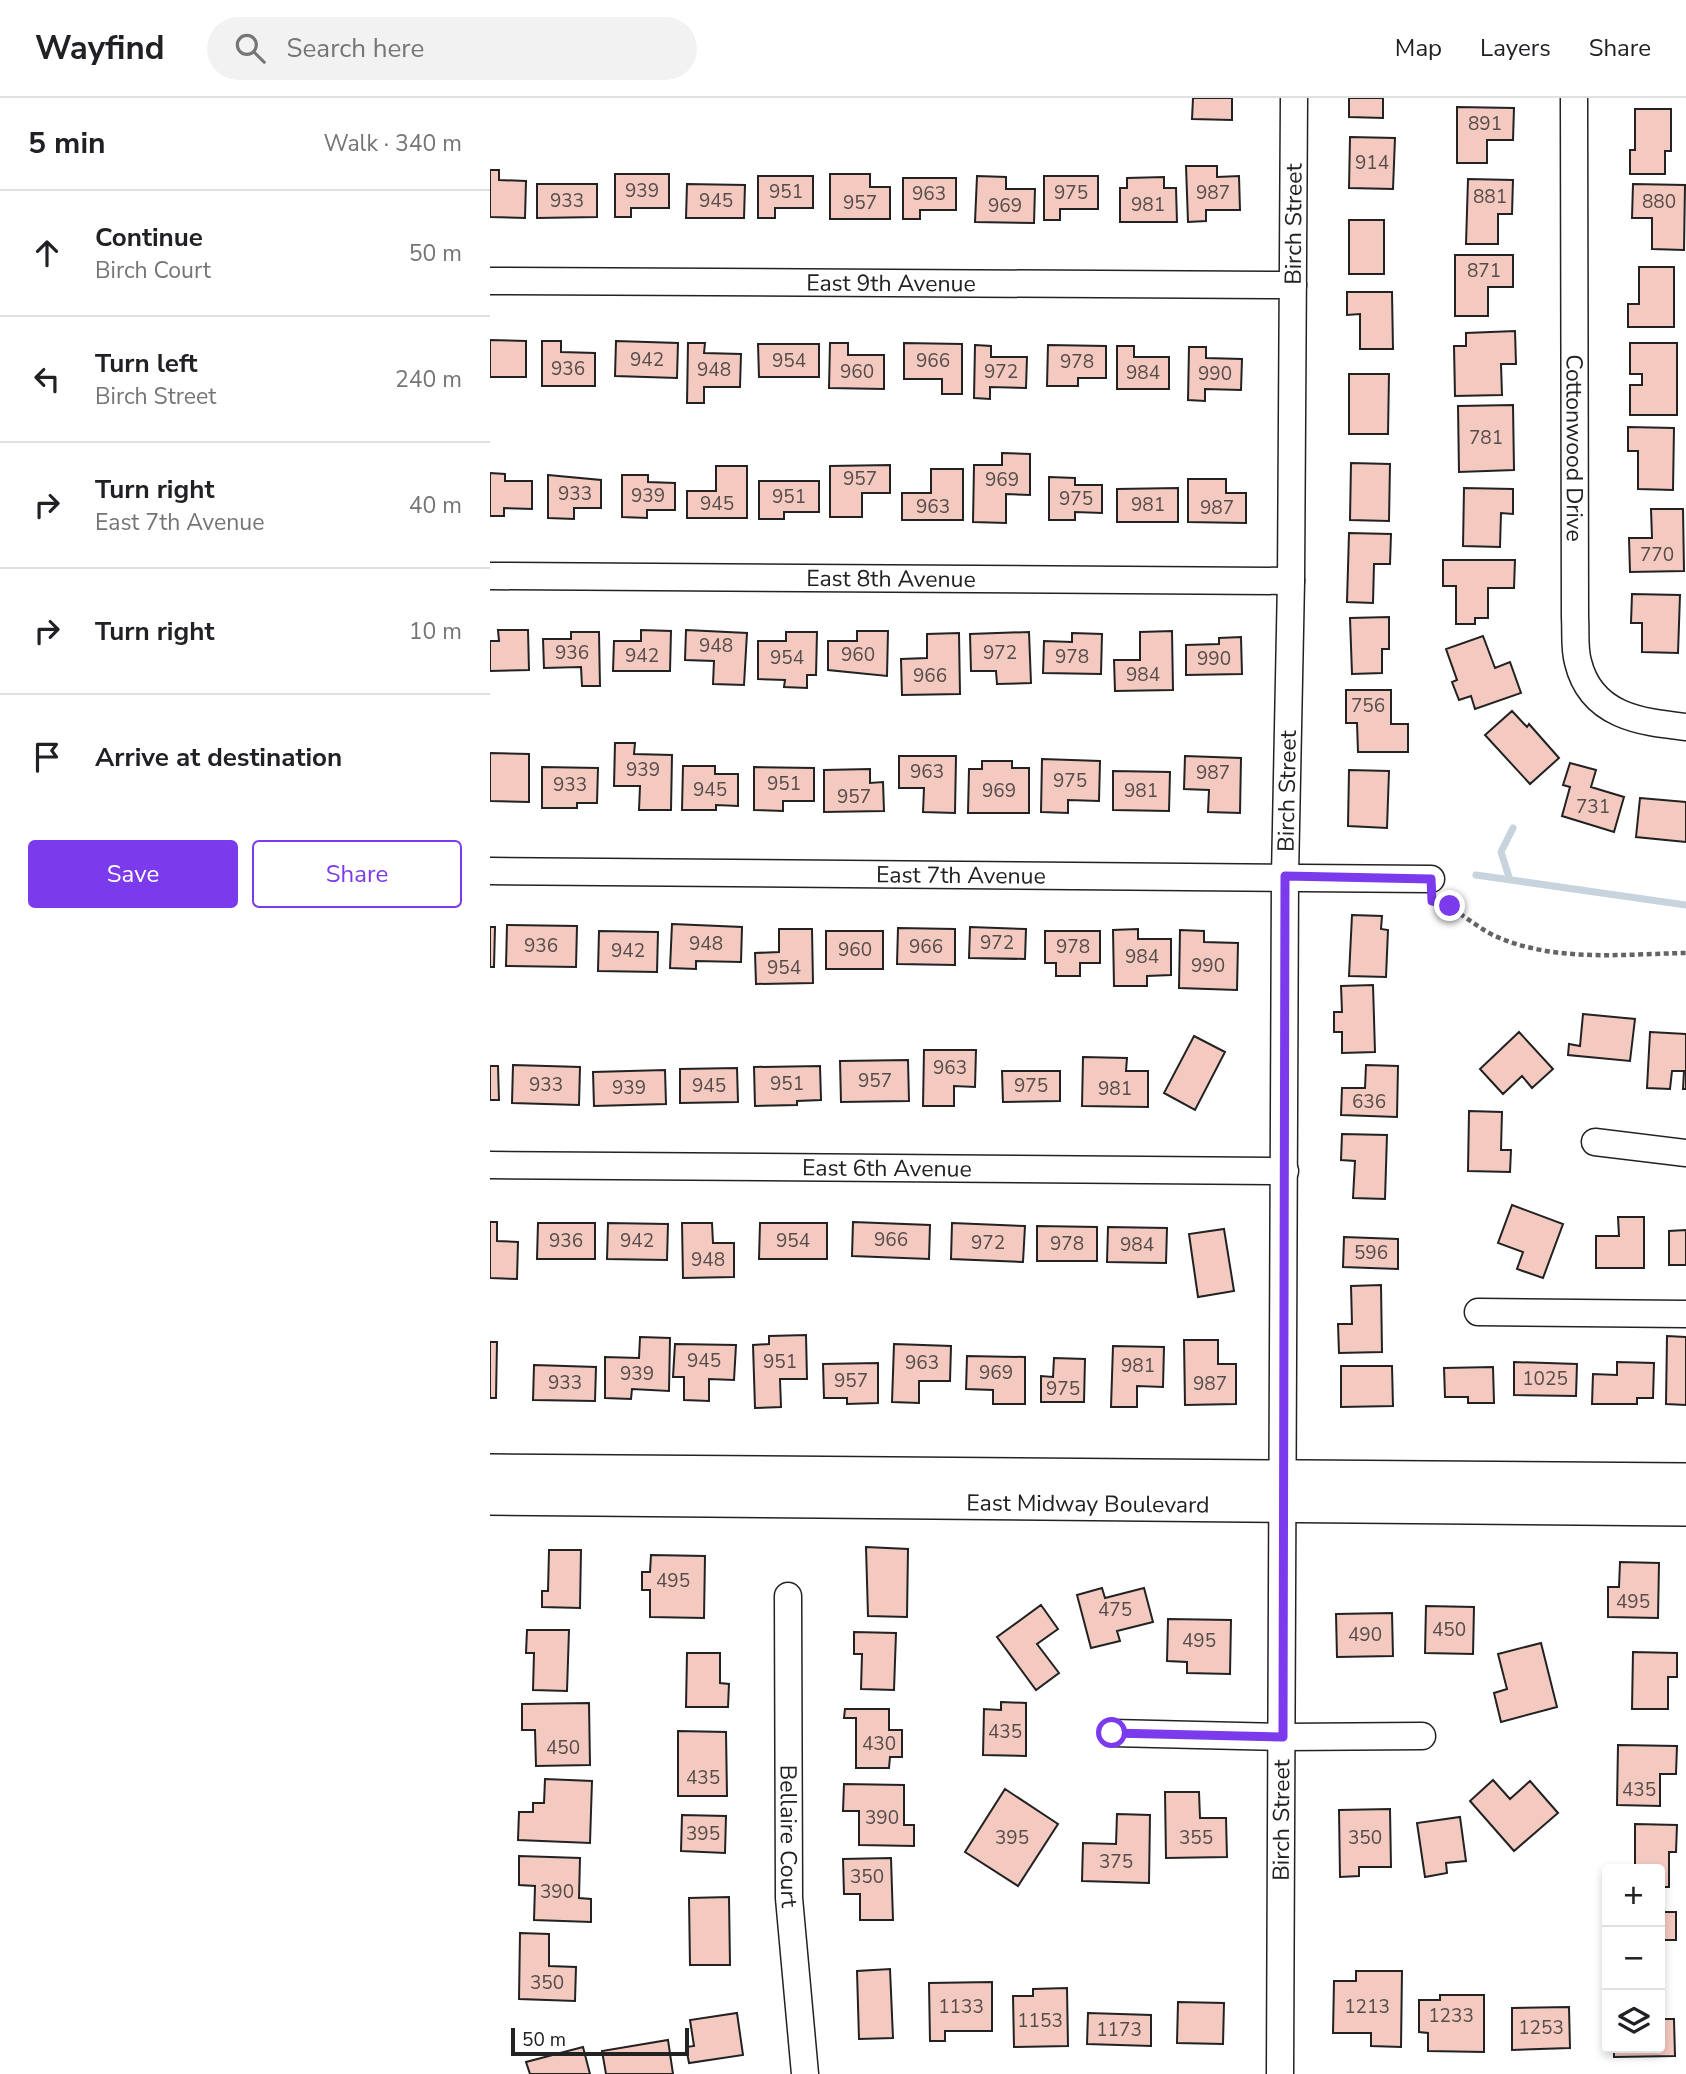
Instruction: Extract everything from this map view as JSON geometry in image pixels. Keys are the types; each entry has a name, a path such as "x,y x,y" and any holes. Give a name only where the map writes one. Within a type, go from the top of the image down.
{"main road":[{"name":"East Midway Boulevard","path":"490,1471 1282,1490 1686,1508"},
{"name":"East Midway Boulevard","path":"490,1498 1282,1490 1686,1480"}],"street":[{"name":"Birch Street","path":"1280,2074 1285,876 1291,581 1294,98"},
{"name":"Cottonwood Drive","path":"1574,98 1575,618 1578,662 1587,684 1603,703 1634,721 1686,727"},
{"name":"East 9th Avenue","path":"490,281 1293,285"},
{"name":"East 8th Avenue","path":"490,576 1291,581"},
{"name":"East 7th Avenue","path":"490,871 1431,879"},
{"path":"1595,1142 1686,1153"},
{"name":"East 6th Avenue","path":"490,1165 1285,1171"},
{"path":"1478,1311 1686,1314"},
{"name":"Bellaire Court","path":"788,1596 789,1898 805,2074"},
{"path":"1112,1733 1283,1737 1422,1736"}],"path":[{"path":"1431,879 1432,901 1450,906 1493,935 1552,954 1686,953"}],"building":[{"path":"1193,98 1232,98 1232,120 1192,119"},
{"path":"1349,98 1383,98 1383,118 1349,117"},
{"path":"1457,107 1514,108 1513,140 1487,140 1487,163 1457,163"},
{"path":"1635,109 1671,109 1671,151 1665,151 1665,174 1630,174 1630,150 1635,150"},
{"path":"1350,137 1395,138 1393,189 1349,188"},
{"path":"1186,166 1217,166 1217,177 1239,176 1240,210 1206,210 1206,221 1188,222"},
{"path":"490,170 499,170 499,180 526,181 525,218 490,217"},
{"path":"615,174 669,174 669,208 631,208 631,217 615,217"},
{"path":"830,174 870,174 870,187 890,187 890,219 830,219"},
{"path":"758,176 813,176 813,208 775,208 775,218 758,218"},
{"path":"977,176 1006,177 1006,189 1035,189 1034,223 975,222"},
{"path":"1044,176 1098,176 1098,209 1060,209 1060,220 1044,220"},
{"path":"1164,177 1164,188 1176,188 1177,222 1120,222 1120,188 1127,188 1127,178"},
{"path":"903,178 956,178 956,210 920,210 920,219 903,219"},
{"path":"1468,179 1513,180 1512,214 1498,214 1498,244 1466,244"},
{"path":"537,184 597,184 597,217 537,218"},
{"path":"687,184 745,185 744,218 686,218"},
{"path":"1633,184 1685,185 1684,250 1652,249 1652,218 1632,218"},
{"path":"1349,220 1384,220 1384,274 1349,274"},
{"path":"1455,255 1513,255 1513,287 1488,287 1488,316 1455,316"},
{"path":"1639,267 1674,267 1674,327 1628,327 1628,304 1639,304"},
{"path":"1347,292 1392,292 1393,349 1360,349 1360,314 1347,315"},
{"path":"1515,331 1516,364 1501,364 1502,395 1455,396 1454,346 1466,346 1466,333"},
{"path":"490,340 526,341 526,377 490,377"},
{"path":"542,341 561,341 561,352 595,353 595,386 542,386"},
{"path":"616,341 678,343 677,378 615,376"},
{"path":"688,343 705,343 704,353 741,354 740,387 704,387 704,403 687,403"},
{"path":"830,343 848,343 848,355 884,355 884,389 829,388"},
{"path":"904,343 962,344 962,394 942,394 942,379 904,379"},
{"path":"1630,343 1677,343 1677,415 1630,415 1630,385 1642,385 1642,374 1630,374"},
{"path":"758,344 819,344 819,377 759,377"},
{"path":"975,345 991,346 991,357 1027,357 1026,388 990,387 990,399 974,398"},
{"path":"1048,345 1106,346 1106,378 1078,378 1078,386 1047,386"},
{"path":"1117,346 1134,346 1134,357 1169,357 1169,389 1117,389"},
{"path":"1189,347 1206,347 1206,358 1242,359 1241,390 1205,389 1205,401 1188,400"},
{"path":"1349,374 1389,374 1388,434 1349,434"},
{"path":"1513,405 1514,470 1459,472 1458,406"},
{"path":"1628,427 1674,428 1673,490 1638,489 1638,451 1628,451"},
{"path":"1002,453 1030,454 1030,495 1006,494 1006,523 973,522 974,465 1002,465"},
{"path":"1351,463 1390,464 1389,521 1350,520"},
{"path":"890,465 890,493 862,493 862,517 830,517 830,466"},
{"path":"716,466 747,466 747,518 687,518 687,491 716,491"},
{"path":"931,469 963,469 963,520 902,520 902,493 931,493"},
{"path":"490,473 505,474 505,481 532,481 532,509 504,508 504,516 490,516"},
{"path":"548,475 601,480 601,508 574,508 574,519 548,518"},
{"path":"622,475 648,475 648,482 675,483 675,510 647,510 647,518 622,517"},
{"path":"1049,477 1075,478 1075,485 1102,485 1102,513 1075,512 1075,520 1049,520"},
{"path":"1188,479 1226,479 1226,493 1246,493 1246,523 1188,522"},
{"path":"759,481 819,481 819,512 784,512 784,519 759,519"},
{"path":"1178,488 1178,522 1117,522 1117,489"},
{"path":"1464,488 1513,489 1513,514 1501,513 1500,547 1463,546"},
{"path":"1651,509 1683,509 1684,571 1630,572 1629,538 1652,538"},
{"path":"1349,533 1391,534 1390,564 1374,564 1373,603 1347,602"},
{"path":"1443,560 1515,560 1514,588 1488,588 1488,618 1475,618 1475,624 1456,624 1456,586 1443,586"},
{"path":"1632,594 1680,595 1678,653 1642,652 1642,623 1631,623"},
{"path":"1389,617 1389,649 1382,649 1382,673 1352,674 1350,618"},
{"path":"498,630 528,630 529,670 490,671 490,641 499,641"},
{"path":"641,630 671,631 670,671 613,671 614,641 641,641"},
{"path":"686,630 747,633 744,685 713,684 714,661 685,660"},
{"path":"857,631 888,631 887,676 828,670 828,641 857,641"},
{"path":"1172,631 1173,690 1115,691 1114,660 1140,660 1140,632"},
{"path":"571,632 599,632 600,686 582,686 581,667 544,668 543,639 571,639"},
{"path":"786,632 817,632 816,675 807,675 807,688 784,687 785,680 758,679 758,641 786,641"},
{"path":"1029,632 1031,683 997,684 996,671 971,671 970,634"},
{"path":"959,633 960,694 902,695 901,659 927,658 927,634"},
{"path":"1072,633 1102,634 1101,674 1043,673 1044,641 1072,642"},
{"path":"1483,636 1495,668 1510,662 1521,693 1475,709 1471,696 1459,700 1452,682 1457,680 1446,649"},
{"path":"1241,637 1242,674 1186,675 1186,645 1219,644 1219,638"},
{"path":"1346,690 1391,690 1391,724 1408,724 1408,752 1358,752 1357,723 1346,723"},
{"path":"1512,711 1527,727 1529,724 1559,758 1530,784 1485,735"},
{"path":"615,743 635,743 634,754 672,755 671,810 639,810 640,786 614,786"},
{"path":"490,753 529,754 529,802 490,801"},
{"path":"899,756 956,756 955,813 923,812 924,788 899,788"},
{"path":"1185,756 1241,758 1240,813 1208,812 1209,790 1184,789"},
{"path":"1042,759 1100,761 1099,801 1068,800 1068,813 1041,812"},
{"path":"982,761 1012,761 1012,768 1029,768 1029,813 968,813 969,769 982,769"},
{"path":"1570,763 1596,770 1591,787 1624,797 1614,832 1562,816 1570,787 1563,785"},
{"path":"683,766 715,766 715,774 738,774 738,806 716,805 716,810 682,810"},
{"path":"542,767 598,768 597,803 577,803 577,808 542,808"},
{"path":"754,767 814,768 814,801 783,801 783,811 754,810"},
{"path":"870,769 870,783 883,782 884,811 824,812 824,770"},
{"path":"1349,770 1389,771 1387,828 1348,826"},
{"path":"1113,771 1170,772 1169,811 1113,810"},
{"path":"1640,798 1686,802 1686,842 1636,837"},
{"path":"1352,915 1382,916 1381,929 1388,930 1386,977 1349,976"},
{"path":"672,924 742,927 741,962 696,961 696,969 670,968"},
{"path":"507,925 577,926 576,967 506,966"},
{"path":"490,927 495,927 494,967 490,967"},
{"path":"970,927 1026,929 1025,959 969,958"},
{"path":"898,928 955,929 955,965 897,964"},
{"path":"779,929 812,929 813,983 756,984 755,953 779,952"},
{"path":"1138,929 1138,939 1171,939 1171,975 1147,976 1147,986 1114,986 1113,930"},
{"path":"1180,930 1204,931 1204,942 1238,943 1237,990 1179,988"},
{"path":"599,931 658,932 657,972 598,971"},
{"path":"826,931 883,931 883,969 826,969"},
{"path":"1045,931 1100,931 1100,963 1080,963 1080,976 1056,976 1056,963 1045,963"},
{"path":"1373,985 1375,1052 1342,1053 1342,1032 1334,1032 1334,1012 1342,1012 1341,986"},
{"path":"1583,1014 1635,1019 1630,1061 1568,1055 1569,1044 1580,1046"},
{"path":"1519,1032 1553,1069 1532,1088 1522,1076 1503,1094 1480,1069"},
{"path":"1650,1032 1686,1034 1686,1089 1683,1089 1684,1071 1672,1071 1670,1089 1647,1088"},
{"path":"1194,1036 1225,1052 1195,1110 1164,1093"},
{"path":"924,1050 976,1050 975,1087 954,1086 954,1106 923,1106"},
{"path":"1083,1057 1127,1058 1126,1071 1148,1071 1148,1107 1082,1106"},
{"path":"908,1060 909,1101 841,1102 840,1061"},
{"path":"513,1065 580,1067 579,1105 512,1103"},
{"path":"1366,1065 1398,1066 1397,1117 1341,1115 1342,1088 1365,1088"},
{"path":"490,1066 498,1066 499,1100 490,1100"},
{"path":"820,1066 821,1100 797,1101 797,1105 755,1106 754,1067"},
{"path":"737,1068 738,1102 680,1103 680,1069"},
{"path":"665,1070 666,1104 594,1106 593,1072"},
{"path":"1002,1071 1060,1071 1060,1101 1003,1102"},
{"path":"1469,1111 1502,1112 1501,1150 1511,1150 1510,1172 1468,1171"},
{"path":"1342,1134 1387,1135 1385,1199 1353,1198 1355,1161 1341,1160"},
{"path":"1512,1205 1563,1224 1543,1278 1517,1269 1523,1252 1498,1243"},
{"path":"1618,1217 1644,1217 1644,1268 1596,1268 1596,1236 1619,1236"},
{"path":"490,1222 497,1222 497,1241 518,1242 517,1279 490,1278"},
{"path":"853,1222 930,1225 929,1259 852,1256"},
{"path":"538,1223 595,1223 595,1259 537,1259"},
{"path":"608,1223 668,1224 667,1260 607,1259"},
{"path":"682,1223 712,1223 713,1243 734,1243 734,1277 683,1278"},
{"path":"760,1223 827,1223 827,1259 759,1259"},
{"path":"952,1223 1025,1226 1023,1262 951,1259"},
{"path":"1037,1226 1097,1227 1097,1261 1037,1261"},
{"path":"1108,1227 1167,1228 1166,1263 1107,1262"},
{"path":"1224,1229 1234,1291 1198,1297 1189,1234"},
{"path":"1686,1230 1686,1265 1669,1265 1669,1231"},
{"path":"1344,1237 1398,1239 1398,1269 1343,1267"},
{"path":"1381,1285 1382,1352 1339,1353 1338,1324 1352,1324 1351,1286"},
{"path":"806,1335 807,1379 780,1379 781,1407 755,1408 753,1345 769,1344 769,1336"},
{"path":"1667,1336 1686,1337 1686,1405 1666,1404"},
{"path":"640,1337 670,1338 669,1391 632,1389 631,1399 605,1398 605,1357 639,1358"},
{"path":"1184,1340 1218,1340 1218,1364 1236,1364 1236,1404 1185,1405"},
{"path":"490,1342 497,1342 496,1398 490,1398"},
{"path":"675,1344 736,1345 734,1380 709,1379 709,1401 684,1400 684,1377 673,1377"},
{"path":"894,1344 951,1346 950,1381 919,1381 919,1403 892,1402"},
{"path":"1113,1346 1164,1347 1163,1387 1137,1386 1137,1407 1111,1407"},
{"path":"967,1356 1025,1357 1025,1404 993,1404 993,1390 966,1389"},
{"path":"1054,1358 1085,1359 1084,1402 1041,1402 1041,1376 1053,1377"},
{"path":"1514,1362 1577,1364 1576,1396 1514,1395"},
{"path":"1617,1362 1654,1363 1653,1398 1637,1398 1637,1404 1592,1404 1593,1374 1617,1375"},
{"path":"878,1363 878,1403 847,1404 847,1398 824,1398 823,1364"},
{"path":"534,1365 596,1367 595,1401 533,1400"},
{"path":"1341,1366 1392,1366 1393,1406 1341,1407"},
{"path":"1493,1367 1494,1403 1468,1403 1468,1397 1445,1397 1444,1368"},
{"path":"866,1547 908,1549 907,1617 868,1616"},
{"path":"549,1550 581,1550 580,1608 542,1607 542,1591 548,1591"},
{"path":"651,1555 705,1556 704,1618 650,1617 650,1590 642,1590 642,1572 650,1572"},
{"path":"1620,1562 1659,1563 1658,1618 1608,1617 1608,1587 1619,1587"},
{"path":"1102,1588 1105,1598 1144,1588 1153,1622 1117,1631 1120,1641 1091,1648 1077,1595"},
{"path":"1041,1605 1058,1629 1037,1644 1059,1673 1036,1690 997,1637"},
{"path":"1426,1606 1474,1607 1473,1654 1425,1653"},
{"path":"1392,1613 1393,1656 1337,1657 1336,1614"},
{"path":"1168,1619 1231,1620 1230,1674 1187,1673 1187,1662 1167,1661"},
{"path":"527,1630 569,1630 567,1691 533,1690 534,1653 526,1653"},
{"path":"854,1632 896,1633 894,1690 861,1689 862,1654 854,1654"},
{"path":"1541,1643 1557,1707 1501,1722 1494,1693 1507,1689 1498,1654"},
{"path":"1633,1652 1677,1653 1677,1677 1668,1677 1668,1709 1632,1709"},
{"path":"687,1653 720,1653 720,1683 729,1684 728,1707 686,1707"},
{"path":"1001,1702 1026,1703 1026,1756 983,1755 984,1709 1001,1710"},
{"path":"589,1703 590,1765 536,1766 535,1730 522,1730 522,1704"},
{"path":"845,1709 889,1709 889,1730 902,1730 902,1757 890,1757 889,1768 856,1768 856,1718 844,1718"},
{"path":"678,1731 726,1732 727,1796 678,1796"},
{"path":"1618,1745 1677,1746 1676,1774 1660,1774 1660,1806 1617,1805"},
{"path":"545,1779 592,1781 590,1843 518,1840 519,1812 533,1812 533,1803 544,1803"},
{"path":"1493,1780 1510,1799 1530,1781 1558,1813 1514,1851 1470,1801"},
{"path":"844,1784 904,1785 904,1825 914,1825 914,1846 859,1845 859,1811 843,1811"},
{"path":"1005,1789 1058,1824 1018,1886 965,1852"},
{"path":"1165,1792 1199,1792 1200,1818 1226,1818 1227,1857 1166,1858"},
{"path":"1390,1809 1391,1867 1359,1867 1359,1876 1340,1877 1339,1810"},
{"path":"1117,1814 1150,1815 1149,1883 1082,1881 1083,1843 1116,1844"},
{"path":"682,1815 726,1816 725,1853 681,1851"},
{"path":"1460,1817 1466,1861 1446,1863 1447,1873 1425,1877 1417,1823"},
{"path":"1635,1824 1677,1825 1676,1852 1669,1852 1669,1887 1665,1887 1665,1864 1635,1864"},
{"path":"519,1856 580,1858 579,1898 591,1899 591,1922 534,1920 535,1886 519,1885"},
{"path":"891,1858 893,1920 860,1920 860,1894 844,1894 843,1859"},
{"path":"729,1897 730,1965 690,1965 689,1898"},
{"path":"1665,1912 1676,1912 1676,1940 1665,1940"},
{"path":"520,1933 549,1934 549,1966 576,1967 575,2001 519,1999"},
{"path":"890,1969 893,2038 859,2039 857,1971"},
{"path":"1356,1971 1402,1971 1401,2047 1371,2046 1371,2033 1333,2033 1334,1981 1356,1981"},
{"path":"992,1982 992,2031 945,2031 945,2041 930,2041 929,1983"},
{"path":"1067,1988 1068,2046 1014,2047 1013,1996 1033,1996 1033,1989"},
{"path":"1440,1995 1484,1995 1484,2052 1428,2051 1428,2033 1419,2032 1419,2000 1440,2000"},
{"path":"1178,2002 1224,2003 1223,2044 1177,2043"},
{"path":"1569,2007 1570,2048 1512,2050 1512,2008"},
{"path":"737,2013 743,2055 689,2063 686,2047 694,2046 690,2020"},
{"path":"1088,2013 1151,2015 1151,2046 1087,2044"},
{"path":"1665,2019 1674,2019 1675,2056 1614,2057 1614,2053 1665,2053"},
{"path":"668,2040 673,2074 606,2074 602,2051"},
{"path":"583,2047 590,2074 530,2074 526,2062"}],"waterway":[{"path":"1510,880 1501,852 1513,828"},
{"path":"1476,875 1686,905"}],"route":[{"path":"1112,1733 1283,1737 1285,876 1431,879 1432,901 1450,906"}]}
